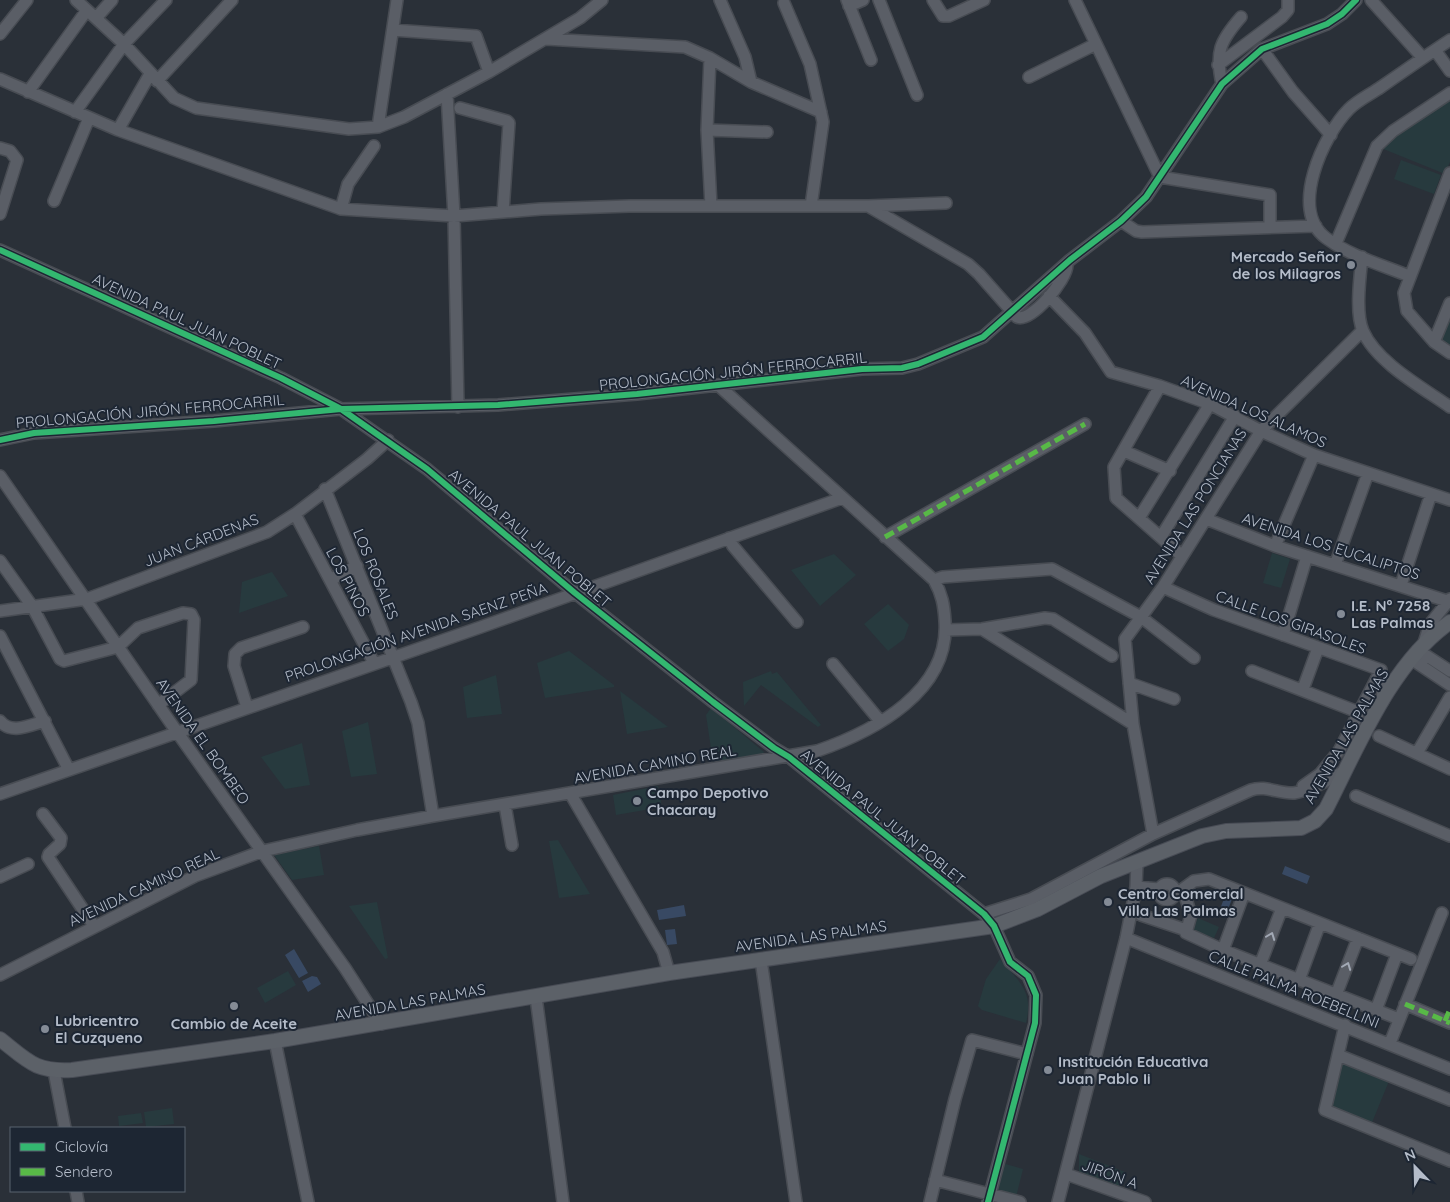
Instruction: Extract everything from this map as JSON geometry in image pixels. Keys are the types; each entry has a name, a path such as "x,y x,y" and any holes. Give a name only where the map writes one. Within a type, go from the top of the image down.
{"main road":[{"name":"AVENIDA LAS PALMAS","path":"54,1071 275,1041 669,973 994,926 1038,909 1110,865 1137,863 1210,834 1226,831 1301,828 1315,821 1326,809 1383,701 1422,648 1450,622"},
{"path":"0,1039 36,1067 54,1071"}],"street":[{"path":"0,34 27,0"},
{"path":"76,0 124,44 174,98 196,108 350,129 378,127 404,117 490,72 546,39 580,18 602,0"},
{"path":"28,92 91,14 112,0"},
{"path":"75,112 124,44 166,0"},
{"path":"118,130 154,78 232,0"},
{"path":"378,127 397,0"},
{"path":"720,0 746,57 751,82"},
{"path":"863,0 848,3 871,60"},
{"path":"879,0 917,96"},
{"path":"933,0 943,16 949,16 984,0"},
{"path":"1075,0 1160,176 1270,196 1270,226"},
{"path":"1218,65 1282,17 1288,10 1288,0"},
{"name":"PROLONGACIÓN JIRÓN FERROCARRIL","path":"0,440 34,433 214,421 341,409 458,406 637,394 862,369 910,366 983,337 1067,263 1121,221 1146,197 1222,84 1262,49 1327,24 1342,14 1356,0"},
{"path":"1371,0 1422,58"},
{"path":"784,3 810,64 821,112 822,136 811,206"},
{"path":"1222,84 1218,65 1223,38 1241,17"},
{"path":"393,30 476,36 490,72"},
{"path":"546,39 685,47 710,58 751,82 821,112"},
{"path":"1409,276 1362,257 1326,238 1316,226 1309,197 1313,172 1331,135 1350,108 1450,40"},
{"path":"1028,77 1096,44"},
{"path":"1262,49 1293,92 1331,135"},
{"path":"1435,50 1450,71"},
{"path":"710,58 707,130 711,206"},
{"path":"0,79 118,130 341,209 454,216 630,206 868,206 946,203"},
{"path":"1336,243 1377,146 1393,131 1450,93"},
{"path":"447,94 454,216 458,406"},
{"path":"460,108 509,123 502,212"},
{"path":"54,201 89,118"},
{"path":"707,130 767,132"},
{"path":"341,209 348,184 374,146"},
{"path":"0,148 10,151 17,160 0,214"},
{"path":"1450,173 1404,293 1407,311 1434,342 1450,353"},
{"path":"868,206 968,264 1019,318 1027,317 1049,296 1065,274 1067,263"},
{"path":"1121,221 1136,232 1270,226 1316,226"},
{"name":"AVENIDA PAUL JUAN POBLET","path":"0,250 281,378 341,409 388,440 427,469 575,593 713,702 774,748 789,757 984,914 994,926 1010,962 1028,976 1036,995 1035,1023 989,1198"},
{"path":"1362,257 1359,298 1362,331 1387,362 1450,407"},
{"name":"AVENIDA LOS ALAMOS","path":"1049,296 1085,333 1111,372 1160,386 1210,404 1261,431 1314,455 1450,500"},
{"path":"1434,342 1450,303"},
{"name":"AVENIDA LAS PONCIANAS","path":"1153,834 1132,724 1125,639 1206,520 1261,431 1362,331"},
{"name":"AVENIDA CAMINO REAL","path":"0,975 195,876 263,852 357,830 433,816 789,757 844,742 880,721 916,693 933,675 941,660 946,630 942,593 934,580 718,385"},
{"path":"1160,386 1114,467 1116,498 1182,556"},
{"path":"1139,518 1210,404"},
{"path":"365,425 364,419 372,409"},
{"path":"1161,537 1235,416"},
{"path":"885,536 1085,424"},
{"name":"JUAN CÁRDENAS","path":"0,611 87,599 267,532 295,514 325,489 367,459 388,440"},
{"path":"1124,451 1170,471"},
{"path":"1276,546 1314,455"},
{"path":"1335,565 1368,473"},
{"name":"AVENIDA EL BOMBEO","path":"0,476 87,599 158,705 345,968 381,1024"},
{"name":"LOS ROSALES","path":"325,489 394,656 418,723 433,816"},
{"path":"1401,585 1431,494"},
{"name":"PROLONGACIÓN AVENIDA SAENZ PEÑA","path":"0,794 842,498"},
{"name":"LOS PINOS","path":"295,514 374,664"},
{"name":"AVENIDA LOS EUCALIPTOS","path":"1206,520 1276,546 1448,600"},
{"path":"729,538 733,546 797,622"},
{"path":"1283,635 1307,556"},
{"path":"0,561 32,606 60,659 64,661 118,647 138,628 183,613 188,612 192,615 191,680 158,705"},
{"path":"330,580 357,566"},
{"path":"934,580 943,577 1052,568 1141,617 1194,658"},
{"name":"CALLE LOS GIRASOLES","path":"1162,587 1214,610 1381,670 1383,701"},
{"path":"1422,648 1430,624 1448,600"},
{"path":"946,630 982,629 1045,618 1053,619 1112,656"},
{"path":"247,707 234,666 235,654 241,648 303,627"},
{"path":"982,629 1132,724"},
{"path":"0,636 69,770"},
{"path":"1303,689 1318,648"},
{"path":"1412,660 1427,656 1450,671"},
{"path":"1412,660 1450,685"},
{"path":"833,664 880,721"},
{"path":"1294,793 1320,774 1339,751 1381,670"},
{"path":"1252,671 1303,689 1358,712"},
{"path":"1128,682 1174,699"},
{"path":"1416,753 1450,697"},
{"path":"0,721 4,726 15,729 45,721"},
{"path":"1348,732 1353,758"},
{"path":"1380,736 1450,769"},
{"path":"984,914 1031,899 1110,865 1153,834 1255,788 1294,793 1321,783 1346,770"},
{"path":"570,793 663,952 669,973"},
{"path":"1356,796 1450,836"},
{"path":"505,805 512,845"},
{"path":"43,814 61,838 60,844 48,857 94,926"},
{"path":"1058,1202 1126,938 1136,887 1137,863"},
{"path":"0,876 28,864"},
{"path":"1136,887 1159,889 1159,894 1164,900 1171,899 1194,881 1209,879 1411,959"},
{"path":"1179,892 1189,903 1190,915 1186,930"},
{"path":"1223,950 1244,893"},
{"path":"1260,965 1282,908"},
{"path":"1390,1043 1442,913"},
{"path":"1141,915 1186,930 1186,933 1223,950 1399,1019"},
{"path":"1299,980 1320,923"},
{"name":"CALLE PALMA ROEBELLINI","path":"1126,938 1390,1043 1450,1069"},
{"path":"1336,995 1358,938"},
{"path":"1376,1010 1397,954"},
{"path":"761,960 796,1202"},
{"path":"536,997 563,1202"},
{"path":"1405,1004 1448,1022 1450,1009"},
{"path":"1345,1025 1325,1110 1450,1161"},
{"path":"930,1202 972,1040 1027,1054"},
{"path":"275,1041 308,1202"},
{"path":"1338,1054 1450,1100"},
{"path":"54,1071 64,1127"},
{"name":"JIRÓN A","path":"1066,1174 1121,1198 1145,1202"},
{"path":"935,1180 989,1198 1020,1202"}],"green space":[{"path":"1450,97 1450,162 1445,174 1381,148 1386,141"},
{"path":"1401,160 1441,175 1434,194 1394,179"},
{"path":"1450,313 1450,345 1439,338"},
{"path":"1272,553 1290,559 1281,588 1263,583"},
{"path":"834,554 856,575 820,606 791,570"},
{"path":"272,572 288,596 239,613 242,582"},
{"path":"888,604 909,625 904,639 888,651 864,624"},
{"path":"569,651 614,685 614,687 545,698 537,663"},
{"path":"771,671 772,674 777,672 821,725 818,727 761,685 744,706 743,682"},
{"path":"496,675 502,714 467,718 463,687"},
{"path":"620,691 668,727 627,734"},
{"path":"711,708 764,752 762,755 713,762 706,715"},
{"path":"368,722 377,774 351,777 342,731"},
{"path":"302,743 310,785 285,789 261,757"},
{"name":"Campo Depotivo Chacaray","path":"658,786 662,807 616,815 613,795"},
{"path":"558,840 590,894 559,898 549,841"},
{"path":"319,846 324,875 292,880 274,855"},
{"path":"377,902 388,958 385,959 349,906"},
{"path":"1198,918 1219,927 1214,938 1193,930"},
{"path":"1000,959 1019,981 1026,995 1028,1012 1026,1023 982,1010 978,1006 986,979"},
{"path":"288,971 296,985 265,1003 257,988"},
{"path":"1343,1062 1389,1081 1371,1125 1333,1109 1331,1106 1339,1065"},
{"path":"172,1108 174,1124 146,1127 144,1112"},
{"path":"141,1113 143,1123 119,1126 118,1116"},
{"path":"1079,1154 1125,1172 1119,1190 1081,1174 1079,1171"},
{"path":"1002,1163 1023,1169 1016,1197 995,1191"}],"water":[{"path":"1285,866 1310,876 1307,884 1282,874"},
{"path":"1225,896 1232,899 1227,912 1220,909"},
{"path":"684,905 686,916 659,920 657,910"},
{"path":"675,929 677,944 667,945 665,930"},
{"path":"294,949 308,973 299,978 285,955"},
{"path":"312,976 317,977 321,984 308,992 302,981"}],"marked path":[{"path":"885,537 1085,424"},
{"path":"1405,1004 1450,1023"},
{"path":"1445,1021 1450,1009"}],"cycle path":[{"path":"0,440 34,433 214,421 341,409 498,405 637,394 862,369 902,368 918,364 983,337 1070,260 1121,221 1146,197 1222,84 1262,49 1327,24 1342,14 1356,0"},
{"path":"0,250 281,378 341,409 427,469 575,593 713,702 774,748 789,757 984,914 994,926 1010,962 1028,976 1036,995 1035,1023 988,1202"}],"place":[{"name":"Mercado Señor de los Milagros","path":"1351,265"},
{"name":"I.E. N° 7258 Las Palmas","path":"1341,614"},
{"name":"Campo Depotivo Chacaray","path":"637,801"},
{"name":"Centro Comercial Villa Las Palmas","path":"1108,902"},
{"name":"Cambio de Aceite","path":"234,1006"},
{"name":"Lubricentro El Cuzqueno","path":"45,1029"},
{"name":"Institución Educativa Juan Pablo Ii","path":"1048,1070"}]}
